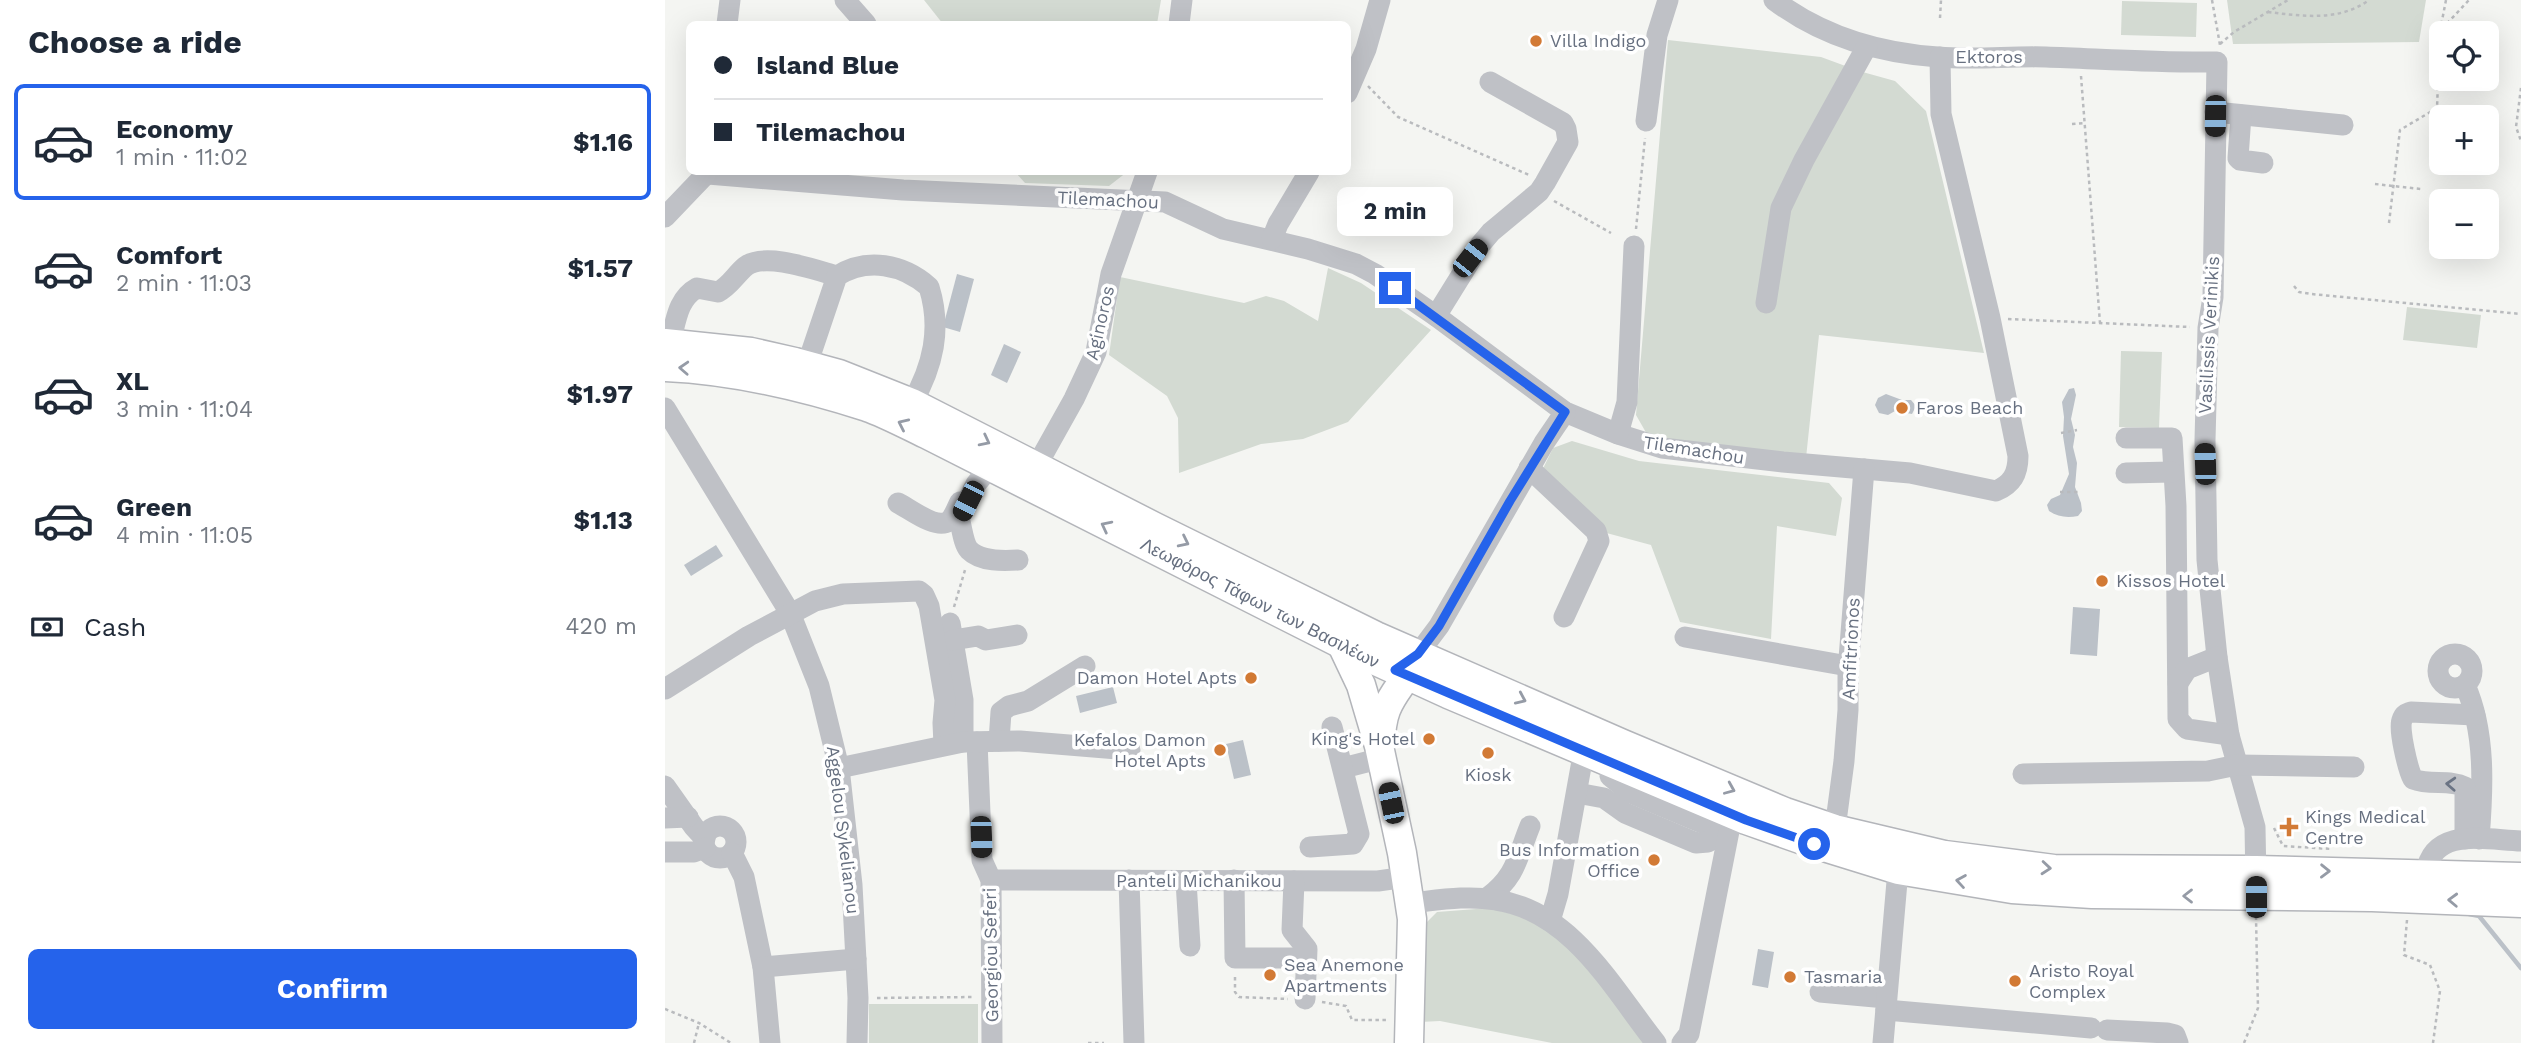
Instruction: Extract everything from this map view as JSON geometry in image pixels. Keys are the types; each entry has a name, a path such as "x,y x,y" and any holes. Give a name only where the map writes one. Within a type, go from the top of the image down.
{"main road":[{"name":"Λεωφόρος Τάφων των Βασιλέων","path":"667,351 751,352 807,365 912,403 1228,564 1407,667 1584,750 1610,769 1738,823 1898,870 2012,889 2092,894 2256,895 2521,903"},
{"name":"Λεωφόρος Τάφων των Βασιλέων","path":"667,351 701,369 737,374 869,408 1342,645 1669,763 1785,812 1835,829 1915,850 2018,866 2080,870 2256,895 2426,873 2521,877"},
{"path":"1342,645 1358,678 1381,752 1408,890 1412,946 1409,1043"},
{"path":"1370,717 1381,687 1407,667"},
{"path":"1381,752 1385,712 1407,667"}],"street":[{"path":"727,21 730,0"},
{"path":"845,0 863,21"},
{"path":"1179,21 1182,0"},
{"path":"1351,84 1366,49 1380,0"},
{"path":"1646,121 1657,35 1668,0"},
{"name":"Ektoros","path":"1774,0 1794,15 1823,30 1867,46 1940,57 2080,58 2219,53"},
{"path":"1766,303 1781,208 1804,160 1867,46"},
{"name":"Vasilissis Verinikis","path":"2219,53 2215,112 2213,297 2204,440 2207,533 2217,657 2229,736 2255,827 2256,895"},
{"name":"Tilemachou","path":"757,175 904,181 1165,202 1223,229 1272,239 1356,264 1436,316 1565,412 1618,434 1663,448 1939,477 1990,491 2003,488 2013,479 2018,466 2018,456 1990,318 1941,114 1940,57"},
{"path":"1436,316 1480,245 1542,188 1568,142 1563,123 1490,82"},
{"path":"2215,112 2343,125"},
{"path":"2241,115 2238,158 2263,163"},
{"path":"665,217 706,175"},
{"name":"Aginoros","path":"1036,467 1074,399 1096,352 1111,274 1146,175"},
{"path":"1272,239 1307,175"},
{"path":"1618,434 1627,402 1635,246"},
{"path":"667,351 681,303 687,293 697,288 719,292 746,266 757,260 772,260 837,276"},
{"path":"807,365 837,276 850,268 874,264 901,269 929,287 933,298 933,356 912,403"},
{"name":"Aggelou Sykelianou","path":"665,408 790,613 819,685 839,768 852,886 858,998 857,1043"},
{"path":"1407,667 1439,626 1529,468 1565,412"},
{"path":"2126,438 2172,438 2176,506 2178,719 2187,729 2229,736"},
{"path":"898,503 936,523 947,523 985,464"},
{"path":"985,464 959,518 969,550 983,558 1019,560"},
{"path":"1529,468 1596,531 1599,541 1565,617"},
{"name":"Amfitrionos","path":"1835,829 1844,761 1848,666 1864,469"},
{"path":"2126,473 2172,472"},
{"path":"665,689 790,613 815,601 843,594 913,591 924,594 929,606 946,700 943,723 961,743"},
{"path":"961,743 963,700 952,631 986,640 1017,635"},
{"path":"1685,637 1848,666"},
{"path":"2178,682 2187,669 2217,657"},
{"path":"999,741 1001,712 1009,706 1028,701 1085,666"},
{"path":"2470,701 2483,791 2472,839 2466,787 2413,779 2409,771 2401,724 2406,714 2470,701"},
{"path":"1321,881 1315,847 1353,844 1358,838 1359,829 1332,727"},
{"path":"839,768 961,743 1020,741 1130,750"},
{"name":"Georgiou Seferi","path":"961,743 982,860 991,880 992,1043"},
{"path":"1550,921 1558,894 1584,750"},
{"path":"1343,768 1381,752"},
{"path":"2024,774 2208,771 2237,765 2354,767"},
{"path":"1604,798 1610,769"},
{"path":"665,786 705,843"},
{"path":"1577,793 1604,798 1625,813 1696,843 1708,842 1738,823"},
{"path":"665,818 688,817"},
{"path":"1682,1043 1689,1034 1738,823"},
{"path":"1487,898 1510,877 1530,826"},
{"path":"665,852 694,852 705,843 714,828 730,829 736,838 732,853 744,877 763,967 770,1043"},
{"path":"2426,873 2433,853 2442,844 2472,839 2521,842"},
{"path":"1883,1043 1898,870"},
{"name":"Panteli Michanikou","path":"991,880 1378,881 1408,890 1500,900 1550,921 1580,946 1656,1043"},
{"path":"1129,880 1134,1043"},
{"path":"1234,880 1235,958 1293,958"},
{"path":"1187,881 1190,946"},
{"path":"1294,881 1293,930 1307,949 1305,999"},
{"path":"763,967 856,959"},
{"path":"1820,992 1886,1004 2099,1029 2167,1032 2175,1035 2178,1043"}],"path":[{"path":"1940,18 1941,0"},
{"path":"2212,0 2219,53"},
{"path":"2219,53 2234,32 2288,0"},
{"path":"2268,12 2316,18 2358,8 2369,0"},
{"path":"2442,21 2446,0"},
{"path":"2449,21 2469,0"},
{"path":"2080,58 2100,323"},
{"path":"1351,84 1398,117 1542,188 1611,233"},
{"path":"2521,88 2516,127 2521,141"},
{"path":"2389,223 2399,130 2437,108 2438,91"},
{"path":"1635,246 1646,121"},
{"path":"2072,124 2085,124"},
{"path":"2375,184 2421,189"},
{"path":"2294,286 2299,292 2311,294 2521,314"},
{"path":"1990,318 2209,328"},
{"path":"2061,433 2077,430"},
{"path":"2060,492 2079,492"},
{"path":"952,631 969,550"},
{"path":"2244,1043 2258,1008 2256,895"},
{"path":"2409,899 2404,955 2430,965 2440,991 2433,1043"},
{"path":"858,998 992,997"},
{"path":"665,1009 699,1023 731,1043"},
{"path":"694,1043 699,1023"},
{"path":"1088,1043 1104,1043"}],"shaded area":[{"path":"924,0 1161,0 1158,21 941,21"},
{"path":"2227,0 2426,0 2419,42 2233,44"},
{"path":"2122,1 2197,3 2196,37 2121,35"},
{"path":"1668,40 1821,57 1895,81 1926,111 1984,353 1819,335 1806,458 1648,436 1636,415"},
{"path":"1018,175 1123,175 1109,186 1025,183"},
{"path":"1328,268 1361,283 1431,330 1348,422 1303,439 1261,444 1179,473 1178,418 1167,396 1109,355 1120,277 1244,303 1266,296 1284,301 1318,321"},
{"path":"957,274 974,279 960,332 943,327"},
{"path":"2407,307 2481,315 2477,348 2403,340"},
{"path":"1004,344 1021,352 1007,383 991,375"},
{"path":"2121,351 2162,352 2159,428 2119,427"},
{"path":"2074,388 2076,395 2071,419 2077,463 2075,487 2082,511 2078,516 2066,517 2049,511 2047,505 2051,499 2060,495 2069,474 2063,436 2062,402 2069,389"},
{"path":"1886,394 1902,400 1911,400 1916,406 1912,414 1895,411 1888,415 1879,413 1875,405 1878,398"},
{"path":"1572,441 1639,461 1829,483 1842,498 1836,536 1777,526 1771,639 1680,622 1651,545 1588,528 1537,481 1553,448"},
{"path":"716,545 723,556 691,576 684,565"},
{"path":"2073,607 2100,609 2097,656 2070,654"},
{"path":"1113,687 1117,703 1080,713 1076,696"},
{"path":"1243,740 1251,775 1234,779 1226,744"},
{"path":"1489,908 1525,917 1566,940 1647,1043 1552,1043 1440,1021 1420,1022 1421,928 1437,912"},
{"path":"1758,949 1774,952 1768,988 1752,985"},
{"path":"869,1004 978,1004 978,1043 869,1043"}],"waterway":[{"path":"2469,914 2479,916 2521,968"}],"place":[{"name":"Villa Indigo","path":"1536,41"},
{"name":"Faros Beach","path":"1902,408"},
{"name":"Kissos Hotel","path":"2102,581"},
{"name":"Damon Hotel Apts","path":"1251,678"},
{"name":"King's Hotel","path":"1429,739"},
{"name":"Kefalos Damon Hotel Apts","path":"1220,750"},
{"name":"Kiosk","path":"1488,753"},
{"name":"Kings Medical Centre","path":"2289,827"},
{"name":"Bus Information Office","path":"1654,860"},
{"name":"Sea Anemone Apartments","path":"1270,975"},
{"name":"Tasmaria","path":"1790,977"},
{"name":"Aristo Royal Complex","path":"2015,981"}],"route":[{"path":"1395,288 1565,412 1544,443 1439,626 1418,654 1395,670 1746,820 1814,844"}]}
